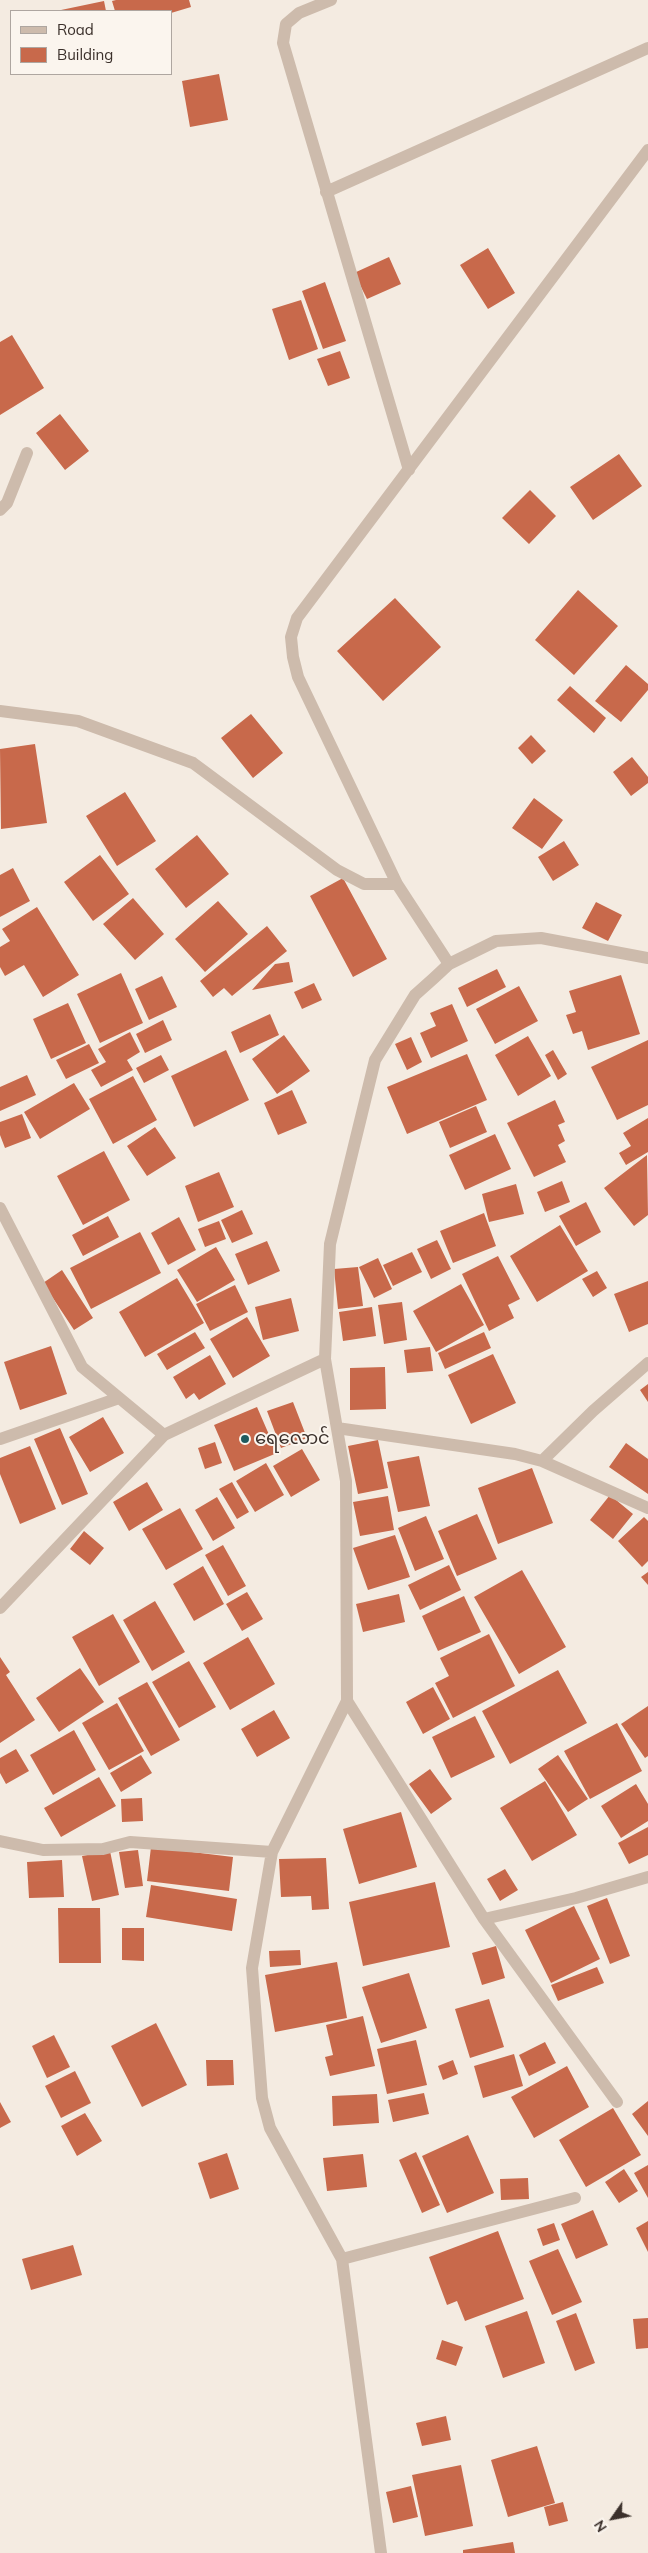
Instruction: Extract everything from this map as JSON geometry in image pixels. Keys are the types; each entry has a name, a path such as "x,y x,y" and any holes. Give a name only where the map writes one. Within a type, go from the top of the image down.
{"street":[{"path":"331,0 299,13 286,24 283,43 408,470"},
{"path":"326,192 648,48"},
{"path":"449,964 397,884 298,677 293,658 291,637 297,618 648,150"},
{"path":"0,510 7,503 27,453"},
{"path":"0,711 78,721 193,763 337,870 364,884 397,884"},
{"path":"381,2553 342,2259 270,2128 262,2098 252,1968 272,1852 347,1701 346,1481 325,1359 330,1244 375,1060 414,995 449,964 496,941 541,938 648,958"},
{"path":"1,1213 82,1367 164,1435"},
{"path":"0,1608 164,1435 325,1359"},
{"path":"542,1462 593,1411 648,1363"},
{"path":"0,1439 119,1398"},
{"path":"337,1428 515,1454 542,1462 648,1508"},
{"path":"347,1701 484,1919 617,2102"},
{"path":"0,1841 44,1850 103,1848 130,1842 272,1852"},
{"path":"484,1919 576,1898 648,1877"},
{"path":"342,2259 575,2198"}],"building":[{"path":"189,0 191,7 172,13 172,10 115,10 112,1"},
{"path":"104,1 106,10 61,10"},
{"path":"219,74 228,120 190,127 182,81"},
{"path":"488,248 515,293 488,309 460,265"},
{"path":"389,257 401,284 367,299 354,273"},
{"path":"325,282 346,341 323,349 302,291"},
{"path":"301,300 318,349 289,360 272,309"},
{"path":"12,335 44,388 0,415 0,342"},
{"path":"340,351 350,378 328,386 317,359"},
{"path":"60,414 89,451 65,470 36,433"},
{"path":"619,454 642,486 593,520 570,487"},
{"path":"530,490 556,516 529,544 502,518"},
{"path":"578,590 618,626 574,675 535,640"},
{"path":"395,598 441,647 383,701 337,651"},
{"path":"626,665 648,684 648,690 621,722 595,701"},
{"path":"570,686 606,718 594,733 557,700"},
{"path":"251,714 283,753 253,778 221,738"},
{"path":"531,735 546,751 532,764 518,748"},
{"path":"35,744 47,823 1,829 0,749"},
{"path":"632,757 648,777 648,783 631,796 613,772"},
{"path":"125,792 156,841 117,866 86,816"},
{"path":"534,798 563,820 542,849 512,828"},
{"path":"197,835 229,874 186,908 155,869"},
{"path":"564,841 579,865 553,881 538,857"},
{"path":"100,855 129,894 93,921 64,882"},
{"path":"13,868 30,901 0,917 0,875"},
{"path":"343,878 387,959 353,977 310,896"},
{"path":"133,898 164,934 135,960 103,924"},
{"path":"218,901 248,934 205,972 175,939"},
{"path":"596,902 622,915 608,941 582,928"},
{"path":"37,907 79,975 43,997 24,965 5,976 0,967 0,947 10,941 2,929"},
{"path":"267,926 287,951 232,996 224,988 213,997 200,981"},
{"path":"289,962 293,982 252,990 275,964"},
{"path":"497,969 506,987 467,1007 458,988"},
{"path":"121,973 143,1023 100,1043 77,994"},
{"path":"621,975 640,1034 588,1050 582,1031 573,1034 566,1015 576,1012 569,991"},
{"path":"162,976 177,1007 149,1020 135,989"},
{"path":"314,983 322,1000 302,1009 294,992"},
{"path":"519,986 538,1021 495,1044 476,1009"},
{"path":"68,1003 86,1043 51,1059 33,1019"},
{"path":"452,1004 468,1041 431,1058 420,1033 436,1026 430,1013"},
{"path":"270,1014 279,1035 240,1053 231,1032"},
{"path":"163,1020 172,1040 145,1053 136,1034"},
{"path":"130,1032 140,1052 127,1060 133,1070 101,1087 91,1070 106,1062 98,1049"},
{"path":"284,1035 310,1071 277,1094 252,1059"},
{"path":"528,1036 551,1076 518,1096 495,1055"},
{"path":"411,1037 422,1062 407,1070 395,1044"},
{"path":"648,1040 648,1105 617,1120 591,1067"},
{"path":"89,1044 99,1063 66,1079 56,1060"},
{"path":"226,1050 249,1100 194,1127 171,1076"},
{"path":"553,1050 567,1074 558,1080 545,1055"},
{"path":"467,1054 487,1100 407,1134 387,1087"},
{"path":"161,1055 169,1070 144,1083 136,1068"},
{"path":"27,1075 36,1095 0,1111 0,1087"},
{"path":"133,1076 157,1120 113,1144 89,1099"},
{"path":"74,1083 90,1109 40,1139 24,1112"},
{"path":"292,1090 307,1123 278,1135 264,1103"},
{"path":"555,1100 565,1122 558,1125 565,1141 558,1145 566,1162 534,1177 507,1123"},
{"path":"476,1106 487,1132 450,1148 439,1122"},
{"path":"22,1114 31,1138 5,1148 0,1135 0,1122"},
{"path":"648,1118 648,1152 626,1165 619,1153 631,1146 623,1133"},
{"path":"155,1127 176,1158 147,1176 127,1146"},
{"path":"495,1134 511,1169 465,1190 449,1155"},
{"path":"104,1151 130,1200 83,1225 57,1176"},
{"path":"647,1155 648,1215 634,1226 604,1188"},
{"path":"219,1172 234,1207 198,1222 185,1186"},
{"path":"562,1181 570,1202 545,1212 537,1192"},
{"path":"516,1184 524,1214 489,1222 482,1194"},
{"path":"586,1202 601,1232 576,1246 559,1216"},
{"path":"242,1210 253,1234 232,1243 221,1220"},
{"path":"484,1213 496,1246 453,1263 440,1231"},
{"path":"108,1216 119,1237 83,1256 72,1235"},
{"path":"179,1217 196,1250 168,1265 151,1233"},
{"path":"219,1221 226,1239 205,1247 198,1229"},
{"path":"560,1225 588,1271 537,1302 510,1256"},
{"path":"140,1232 161,1273 91,1309 70,1268"},
{"path":"437,1240 451,1269 431,1279 417,1249"},
{"path":"267,1241 280,1271 248,1285 235,1254"},
{"path":"216,1247 235,1280 197,1302 177,1270"},
{"path":"412,1252 422,1272 393,1286 383,1265"},
{"path":"498,1256 520,1299 508,1305 514,1318 489,1331 462,1274"},
{"path":"378,1258 392,1289 374,1298 359,1267"},
{"path":"358,1267 363,1306 338,1309 334,1269"},
{"path":"62,1270 93,1318 74,1330 43,1283"},
{"path":"597,1271 607,1288 593,1297 582,1279"},
{"path":"177,1278 204,1323 145,1357 119,1312"},
{"path":"648,1281 648,1324 629,1332 614,1294"},
{"path":"461,1284 484,1325 436,1352 413,1311"},
{"path":"235,1285 248,1312 210,1331 196,1304"},
{"path":"291,1298 299,1331 263,1340 255,1307"},
{"path":"402,1302 407,1340 384,1344 378,1305"},
{"path":"372,1307 376,1336 343,1341 339,1312"},
{"path":"247,1317 270,1356 233,1378 210,1339"},
{"path":"195,1332 205,1348 167,1370 157,1354"},
{"path":"484,1332 491,1348 445,1369 438,1353"},
{"path":"51,1346 67,1394 20,1410 4,1362"},
{"path":"430,1347 433,1371 407,1373 404,1350"},
{"path":"493,1354 516,1403 471,1424 448,1375"},
{"path":"210,1355 226,1384 199,1400 194,1393 186,1399 173,1377"},
{"path":"385,1367 386,1409 350,1410 350,1368"},
{"path":"648,1384 648,1402 640,1390"},
{"path":"293,1402 307,1438 281,1448 267,1411"},
{"name":"ရေလောင်","path":"257,1407 277,1453 234,1471 214,1425"},
{"path":"103,1417 124,1453 90,1472 69,1437"},
{"path":"60,1428 88,1494 62,1505 34,1439"},
{"path":"378,1440 388,1488 358,1494 348,1446"},
{"path":"215,1442 222,1463 205,1469 198,1448"},
{"path":"626,1443 648,1459 648,1494 609,1467"},
{"path":"30,1446 56,1509 20,1524 0,1474 0,1458"},
{"path":"302,1449 320,1480 291,1497 273,1466"},
{"path":"419,1456 430,1506 398,1512 387,1462"},
{"path":"266,1463 284,1495 255,1512 236,1481"},
{"path":"532,1468 553,1523 498,1544 478,1488"},
{"path":"147,1482 163,1510 129,1531 113,1502"},
{"path":"232,1482 249,1512 237,1519 219,1489"},
{"path":"610,1495 633,1514 613,1539 590,1520"},
{"path":"388,1496 394,1530 360,1536 353,1502"},
{"path":"217,1497 235,1528 213,1541 195,1510"},
{"path":"180,1508 203,1549 166,1570 142,1529"},
{"path":"477,1514 497,1559 457,1576 438,1531"},
{"path":"426,1516 444,1559 415,1571 398,1528"},
{"path":"644,1517 648,1521 648,1561 642,1567 618,1541"},
{"path":"84,1531 104,1548 90,1565 70,1549"},
{"path":"395,1535 410,1577 368,1590 353,1548"},
{"path":"223,1545 246,1586 228,1596 205,1555"},
{"path":"449,1565 461,1590 420,1610 408,1585"},
{"path":"203,1566 224,1604 194,1621 173,1584"},
{"path":"522,1570 566,1647 519,1674 474,1597"},
{"path":"648,1572 648,1585 641,1577"},
{"path":"247,1592 263,1619 242,1631 226,1604"},
{"path":"399,1594 405,1622 363,1632 356,1604"},
{"path":"464,1596 481,1632 438,1651 422,1616"},
{"path":"155,1601 185,1652 152,1671 123,1620"},
{"path":"113,1614 140,1662 99,1686 72,1637"},
{"path":"489,1634 515,1686 453,1718 435,1683 449,1676 440,1658"},
{"path":"248,1637 275,1684 230,1710 203,1663"},
{"path":"0,1657 10,1672 6,1675 35,1720 0,1743"},
{"path":"189,1661 216,1707 179,1728 152,1682"},
{"path":"80,1668 104,1702 59,1732 36,1698"},
{"path":"558,1670 587,1723 510,1764 482,1711"},
{"path":"147,1682 180,1740 151,1756 118,1698"},
{"path":"433,1687 450,1719 423,1734 406,1702"},
{"path":"117,1703 144,1751 109,1770 82,1723"},
{"path":"648,1706 648,1756 645,1758 621,1724"},
{"path":"274,1710 290,1738 257,1757 241,1729"},
{"path":"475,1716 495,1757 451,1778 432,1737"},
{"path":"617,1723 642,1771 590,1799 564,1751"},
{"path":"74,1730 96,1770 53,1795 30,1755"},
{"path":"16,1749 29,1771 6,1784 0,1773 0,1758"},
{"path":"141,1755 152,1773 121,1792 110,1773"},
{"path":"558,1755 588,1799 568,1812 538,1769"},
{"path":"430,1769 452,1799 431,1814 409,1784"},
{"path":"99,1777 116,1806 61,1837 44,1808"},
{"path":"545,1781 577,1835 532,1861 500,1808"},
{"path":"636,1784 648,1804 648,1821 621,1838 601,1806"},
{"path":"142,1798 143,1821 122,1822 121,1799"},
{"path":"401,1812 417,1867 359,1884 343,1829"},
{"path":"648,1827 648,1855 629,1864 618,1843"},
{"path":"151,1847 233,1857 229,1891 147,1881"},
{"path":"138,1850 143,1886 125,1888 119,1852"},
{"path":"110,1851 119,1895 92,1901 82,1856"},
{"path":"326,1858 329,1909 312,1910 311,1896 281,1897 279,1859"},
{"path":"62,1860 64,1897 29,1898 27,1862"},
{"path":"505,1869 518,1890 500,1901 487,1879"},
{"path":"435,1882 450,1947 363,1966 349,1902"},
{"path":"151,1885 237,1899 232,1931 146,1917"},
{"path":"607,1898 630,1956 610,1964 587,1906"},
{"path":"574,1906 600,1959 551,1983 525,1930"},
{"path":"58,1908 100,1908 101,1963 59,1963"},
{"path":"122,1928 144,1928 144,1961 122,1960"},
{"path":"496,1946 505,1978 482,1985 472,1953"},
{"path":"300,1950 301,1965 270,1967 269,1951"},
{"path":"337,1962 347,2018 275,2032 265,1975"},
{"path":"597,1967 604,1983 558,2001 551,1985"},
{"path":"409,1973 427,2028 381,2043 362,1987"},
{"path":"489,1999 504,2047 470,2058 455,2009"},
{"path":"363,2016 375,2066 330,2076 325,2057 333,2055 326,2025"},
{"path":"156,2023 187,2085 142,2107 111,2046"},
{"path":"54,2035 70,2067 47,2078 32,2046"},
{"path":"416,2040 427,2085 387,2094 377,2049"},
{"path":"545,2042 556,2063 529,2076 519,2055"},
{"path":"514,2054 523,2086 483,2098 474,2066"},
{"path":"206,2060 233,2060 234,2085 207,2086"},
{"path":"453,2060 458,2074 443,2080 438,2066"},
{"path":"567,2066 589,2107 534,2138 511,2097"},
{"path":"75,2071 91,2103 61,2118 45,2086"},
{"path":"424,2093 429,2114 393,2122 388,2100"},
{"path":"377,2094 379,2123 333,2126 332,2096"},
{"path":"648,2101 648,2136 632,2114"},
{"path":"0,2102 11,2122 0,2128"},
{"path":"613,2108 641,2155 586,2187 559,2140"},
{"path":"85,2113 102,2141 77,2156 61,2126"},
{"path":"468,2135 494,2193 447,2213 422,2156"},
{"path":"416,2152 440,2205 422,2213 399,2160"},
{"path":"227,2153 239,2189 210,2199 198,2163"},
{"path":"363,2154 367,2187 327,2191 323,2158"},
{"path":"648,2165 648,2198 634,2173"},
{"path":"624,2169 638,2191 619,2203 605,2182"},
{"path":"528,2178 529,2199 501,2200 500,2179"},
{"path":"593,2210 608,2245 576,2259 561,2224"},
{"path":"648,2221 648,2252 636,2228"},
{"path":"554,2223 560,2240 543,2246 537,2229"},
{"path":"498,2231 524,2299 465,2321 457,2301 447,2305 429,2257"},
{"path":"73,2245 82,2275 31,2290 22,2259"},
{"path":"558,2249 582,2302 552,2315 529,2261"},
{"path":"527,2311 545,2363 503,2378 485,2326"},
{"path":"576,2313 595,2363 575,2371 556,2321"},
{"path":"648,2318 648,2348 636,2349 633,2319"},
{"path":"442,2340 463,2347 456,2366 436,2359"},
{"path":"446,2416 451,2440 422,2446 416,2423"},
{"path":"537,2446 555,2503 508,2517 491,2460"},
{"path":"461,2465 473,2526 425,2536 412,2475"},
{"path":"411,2486 418,2517 393,2523 386,2492"},
{"path":"563,2502 568,2521 549,2526 544,2507"},
{"path":"513,2542 515,2553 463,2553 463,2550"}],"place":[{"name":"ရေလောင်","path":"245,1439"}]}
